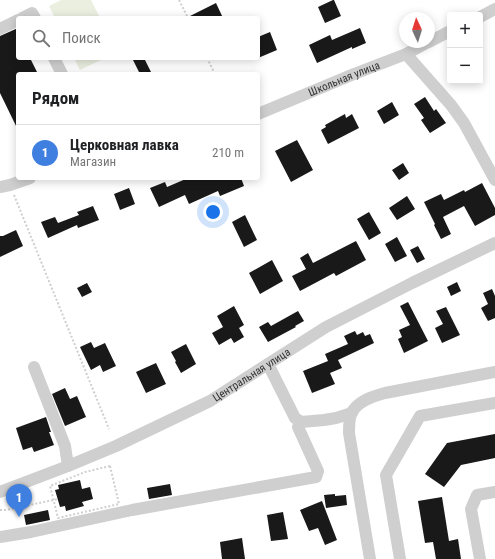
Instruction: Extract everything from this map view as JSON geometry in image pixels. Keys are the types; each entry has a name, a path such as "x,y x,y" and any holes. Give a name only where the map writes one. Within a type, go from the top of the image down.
{"street":[{"path":"483,15 495,9"},
{"path":"26,16 32,13 34,16"},
{"path":"0,29 16,21"},
{"name":"Школьная улица","path":"435,39 447,33"},
{"name":"Школьная улица","path":"260,113 418,48"},
{"path":"406,54 451,105 464,123 495,180"},
{"path":"55,60 61,72"},
{"path":"3,185 22,180"},
{"name":"Центральная улица","path":"0,492 116,446 210,401 326,327 495,243"},
{"path":"268,364 295,418 301,422 336,418 352,413"},
{"path":"34,367 65,446 68,466"},
{"path":"370,559 349,433 352,413 358,405 371,396 495,372"},
{"path":"400,559 386,475 420,416 495,403"},
{"path":"0,537 31,532 132,510 316,478 318,471 298,427 301,422"},
{"path":"480,559 471,509 478,495 495,492"}],"path":[{"path":"180,0 187,16"},
{"path":"208,60 214,72"},
{"path":"3,185 24,222 109,429"},
{"path":"110,466 118,504 58,518 53,500 50,486 85,472 110,466"},
{"path":"0,510 58,499"}],"shaded area":[{"path":"61,0 91,0 99,16 54,16 49,6"},
{"path":"75,60 101,60 80,70"}],"building":[{"path":"333,0 341,16 325,23 318,7"},
{"path":"216,3 222,16 190,16"},
{"path":"360,28 366,43 352,49 352,47 317,63 309,45 330,35 332,40"},
{"path":"16,29 16,60 31,60 37,72 16,72 16,126 0,93 0,36"},
{"path":"270,32 277,50 260,57 260,36"},
{"path":"133,60 145,60 151,72 139,72"},
{"path":"425,97 434,111 436,109 446,123 430,133 421,120 424,118 414,104"},
{"path":"392,102 399,115 384,124 377,111"},
{"path":"345,114 346,118 352,114 359,128 328,144 321,130 326,127 325,125"},
{"path":"297,140 313,170 291,182 275,151"},
{"path":"403,163 409,173 399,180 392,170"},
{"path":"183,180 242,180 244,186 220,196 218,191 189,204 185,195 159,207 150,188 165,182 167,187"},
{"path":"482,183 495,208 495,215 475,226 464,206 443,217 451,234 441,239 424,202 441,194 444,200 464,190 465,192"},
{"path":"129,188 135,204 120,210 114,194"},
{"path":"407,196 415,209 397,220 389,208"},
{"path":"93,206 99,220 78,228 77,225 48,238 41,222 55,217 58,223 79,215 77,212"},
{"path":"369,212 381,233 369,240 357,219"},
{"path":"245,215 257,240 244,247 232,222"},
{"path":"16,230 23,246 0,257 0,236"},
{"path":"397,237 407,256 395,262 385,244"},
{"path":"356,241 366,260 336,276 334,273 300,291 292,276 306,269 300,258 308,253 313,263"},
{"path":"418,246 425,259 417,263 410,250"},
{"path":"272,260 283,281 260,294 249,273"},
{"path":"457,282 461,291 451,296 447,287"},
{"path":"87,283 92,292 82,297 77,288"},
{"path":"492,289 495,296 495,318 488,321 481,308 488,304 483,293"},
{"path":"408,302 428,341 404,353 398,339 402,337 399,330 410,325 400,306"},
{"path":"234,306 244,325 239,328 244,337 234,343 231,338 219,345 212,333 223,327 217,316"},
{"path":"446,307 460,335 442,343 435,328 443,324 436,311"},
{"path":"298,311 304,321 268,342 259,327 268,322 271,326"},
{"path":"355,331 357,335 363,332 365,336 370,334 374,343 338,360 342,368 330,373 335,384 312,393 303,371 328,361 325,354 348,344 344,336"},
{"path":"91,342 94,348 105,343 116,366 103,372 100,365 91,370 80,347"},
{"path":"186,344 196,364 181,373 171,352"},
{"path":"156,363 166,384 146,393 136,372"},
{"path":"65,388 70,399 77,396 86,417 65,426 52,394"},
{"path":"46,417 51,432 49,432 54,445 34,452 32,447 23,450 16,428"},
{"path":"495,434 495,458 461,465 444,487 425,474 447,443"},
{"path":"80,480 82,489 90,487 93,499 82,502 84,506 66,511 65,506 60,507 55,490 59,489 58,485"},
{"path":"170,484 172,495 149,499 147,488"},
{"path":"335,494 335,496 346,495 347,505 326,508 324,495"},
{"path":"442,497 449,541 458,539 461,559 436,559 433,542 425,543 418,501"},
{"path":"322,501 337,540 325,545 318,528 309,531 300,510"},
{"path":"48,510 50,520 26,525 24,515"},
{"path":"283,512 288,539 271,541 267,515"},
{"path":"242,538 245,559 222,559 220,542"}],"place":[{"name":"Церковная лавка","path":"19,517"}]}
